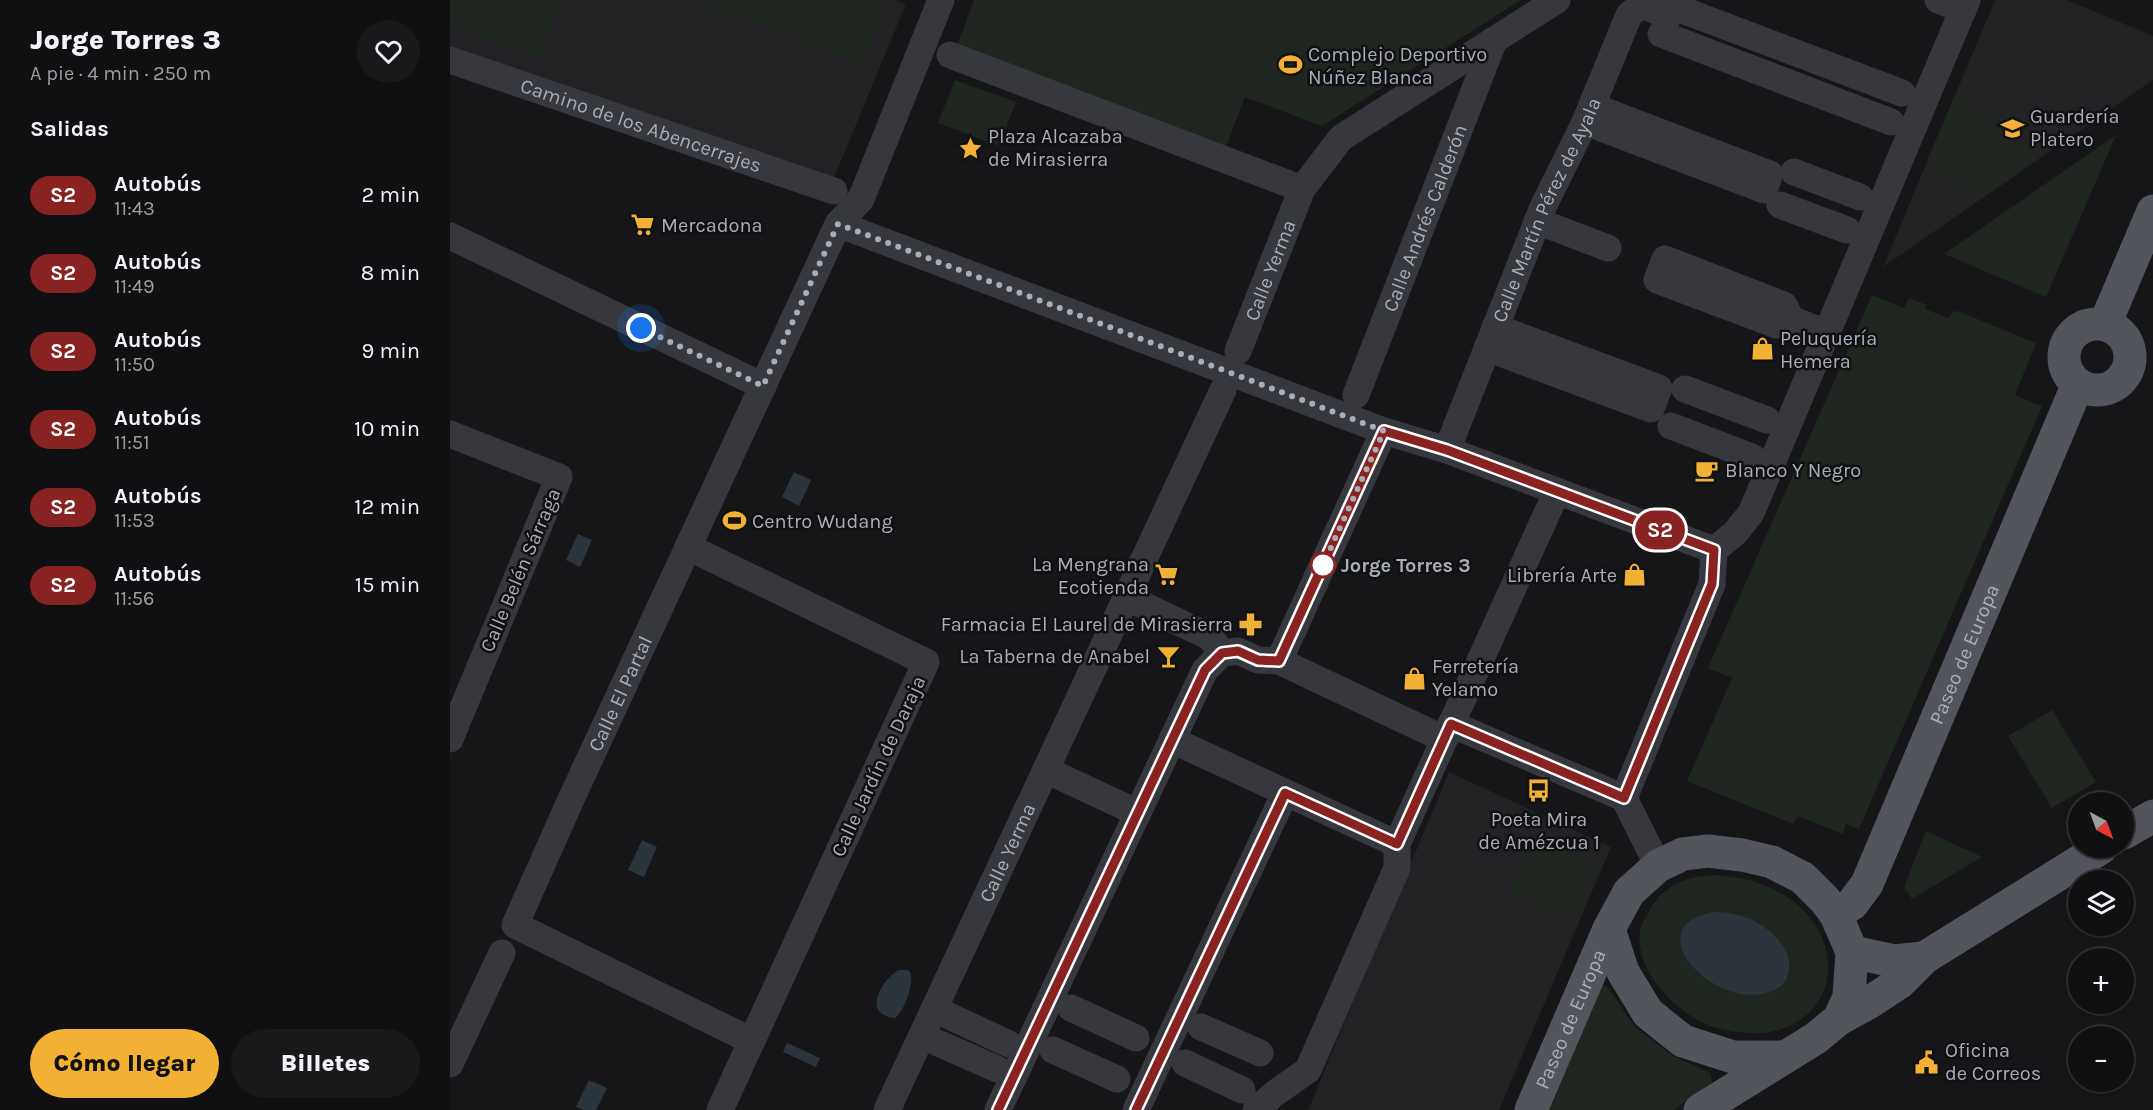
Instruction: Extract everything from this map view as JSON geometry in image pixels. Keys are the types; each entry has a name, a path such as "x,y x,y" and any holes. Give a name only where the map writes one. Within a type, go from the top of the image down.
{"main road":[{"path":"2105,324 2153,211"},
{"path":"2105,324 2113,327 2142,354 2116,384 2097,390 2078,384 2070,376 2065,366 2064,354 2073,334 2082,327 2105,324"},
{"name":"Paseo de Europa","path":"1836,915 1852,904 1867,884 2078,384"},
{"path":"2134,827 2153,816"},
{"name":"Paseo de Europa","path":"1531,1110 1609,929 1629,892 1658,866 1683,854 1708,851 1742,855 1772,862 1803,878 1825,900 1836,915 1852,952"},
{"path":"1700,1110 1816,1038 1839,1019 1899,983 1924,958 2085,858"},
{"path":"1609,929 1623,972 1648,1013 1683,1041 1733,1057 1785,1057"},
{"path":"1839,1019 1849,997 1852,952 1894,961 1924,958"}],"street":[{"name":"Calle El Partal","path":"753,1041 515,925 838,224 861,200 941,0"},
{"name":"Calle Yerma","path":"1238,351 1302,189 1341,138 1557,0"},
{"path":"1624,798 1712,584 1714,550 1735,533 1751,513 1826,333 1956,3"},
{"name":"Calle Martín Pérez de Ayala","path":"1447,450 1537,221 1589,114 1629,15 1641,5 1667,19"},
{"path":"1667,19 1902,93"},
{"path":"1667,19 1891,122"},
{"name":"Calle Andrés Calderón","path":"1356,395 1494,40"},
{"path":"950,55 1302,189"},
{"name":"Camino de los Abencerrajes","path":"450,60 834,191"},
{"path":"1589,114 1770,174 1764,190 1589,114"},
{"path":"1794,172 1860,197"},
{"path":"1780,205 1847,230"},
{"path":"1537,221 1608,248"},
{"path":"838,224 1384,431 1447,450 1714,550"},
{"path":"450,236 763,386"},
{"path":"1791,319 1826,333"},
{"path":"1491,337 1659,388 1651,409 1491,337"},
{"path":"1685,389 1767,420"},
{"name":"Calle Yerma","path":"887,1110 934,1009 1053,774 1134,601 1222,390"},
{"path":"1671,426 1752,457"},
{"path":"1279,661 1384,431"},
{"name":"Calle Belén Sárraga","path":"450,434 559,477 450,739"},
{"path":"1185,1063 1249,1100 1274,1094 1308,1070 1397,868 1397,844 1557,491"},
{"name":"Calle Jardín de Daraja","path":"688,547 926,662 720,1110"},
{"path":"1134,601 1210,637 1222,653"},
{"path":"998,1110 1205,670 1222,653 1238,651 1258,660 1279,661 1448,732 1624,798 1658,866"},
{"path":"1172,740 1397,844"},
{"path":"1053,774 1138,813"},
{"path":"1136,1110 1285,793"},
{"path":"450,1064 501,953"},
{"path":"1071,1008 1136,1038"},
{"path":"934,1009 1009,1044"},
{"path":"1201,1027 1260,1053"},
{"path":"922,1035 997,1069"},
{"path":"1053,1050 1117,1079"}],"shaded area":[{"path":"450,0 894,0 906,4 834,178 450,47"},
{"path":"450,0 563,0 540,59 450,24"},
{"path":"710,0 878,0 887,3 864,64 708,6"},
{"name":"Complejo Deportivo Núñez Blanca","path":"974,0 1521,0 1322,126 1245,97 1225,149 957,46"},
{"name":"Guardería Platero","path":"1995,0 2067,0 2153,36 2153,80 1883,267"},
{"path":"955,80 1016,102 999,146 938,123"},
{"path":"1954,97 1963,100 2040,158 1981,199 1927,161"},
{"path":"2116,135 2046,297 1944,254"},
{"path":"1872,295 1904,308 1909,298 1927,305 1925,309 1948,318 1952,312 1958,311 2036,343 2015,395 2042,406 1859,829 1846,824 1843,834 1798,816 1793,824 1687,781 1732,678 1708,668"},
{"path":"794,472 811,480 799,506 782,497"},
{"path":"578,534 592,540 580,567 566,560"},
{"path":"2052,710 2096,782 2079,792 2068,792 2068,799 2052,808 2008,736"},
{"path":"1449,772 1611,847 1499,1110 1308,1110"},
{"path":"1926,831 1982,857 1912,899 1904,887"},
{"path":"1533,836 1598,866 1574,920 1508,893"},
{"path":"642,840 657,847 644,877 628,870"},
{"path":"1714,875 1746,879 1785,895 1811,919 1822,937 1827,957 1827,977 1822,996 1810,1012 1793,1024 1770,1032 1756,1033 1711,1026 1698,1020 1672,1001 1651,975 1640,945 1640,930 1651,907 1666,891 1678,883 1695,877"},
{"path":"1713,912 1729,913 1753,920 1777,939 1788,956 1789,965 1787,978 1781,986 1769,992 1748,995 1726,990 1707,979 1691,965 1682,949 1681,933 1691,921"},
{"path":"899,970 910,972 911,982 905,1003 895,1018 879,1011 877,1004 886,981"},
{"path":"1597,984 1607,986 1635,1027 1673,1056 1710,1073 1713,1084 1673,1110 1544,1110"},
{"path":"787,1043 820,1058 816,1067 783,1052"},
{"path":"589,1080 607,1088 596,1110 576,1107"}],"bus line":[{"name":"S2","path":"998,1110 1205,670 1222,653 1238,651 1258,660 1279,661 1384,431 1447,450 1714,550 1712,584 1624,798 1451,724 1397,844 1285,793 1136,1110"}],"place":[{"name":"Complejo Deportivo Núñez Blanca","path":"1290,65"},
{"name":"Guardería Platero","path":"2012,128"},
{"name":"Plaza Alcazaba de Mirasierra","path":"970,148"},
{"name":"Mercadona","path":"643,225"},
{"name":"Peluquería Hemera","path":"1762,349"},
{"name":"Blanco Y Negro","path":"1707,470"},
{"name":"Centro Wudang","path":"734,521"},
{"name":"Jorge Torres 3","path":"1323,565"},
{"name":"La Mengrana Ecotienda","path":"1167,575"},
{"name":"Librería Arte","path":"1635,575"},
{"name":"Farmacia El Laurel de Mirasierra","path":"1251,624"},
{"name":"La Taberna de Anabel","path":"1168,656"},
{"name":"Ferretería Yelamo","path":"1414,678"},
{"name":"Poeta Mira de Amézcua 1","path":"1539,791"},
{"name":"Oficina de Correos","path":"1927,1062"}],"route":[{"path":"641,328 763,386 838,224 1384,431 1323,565"}]}
